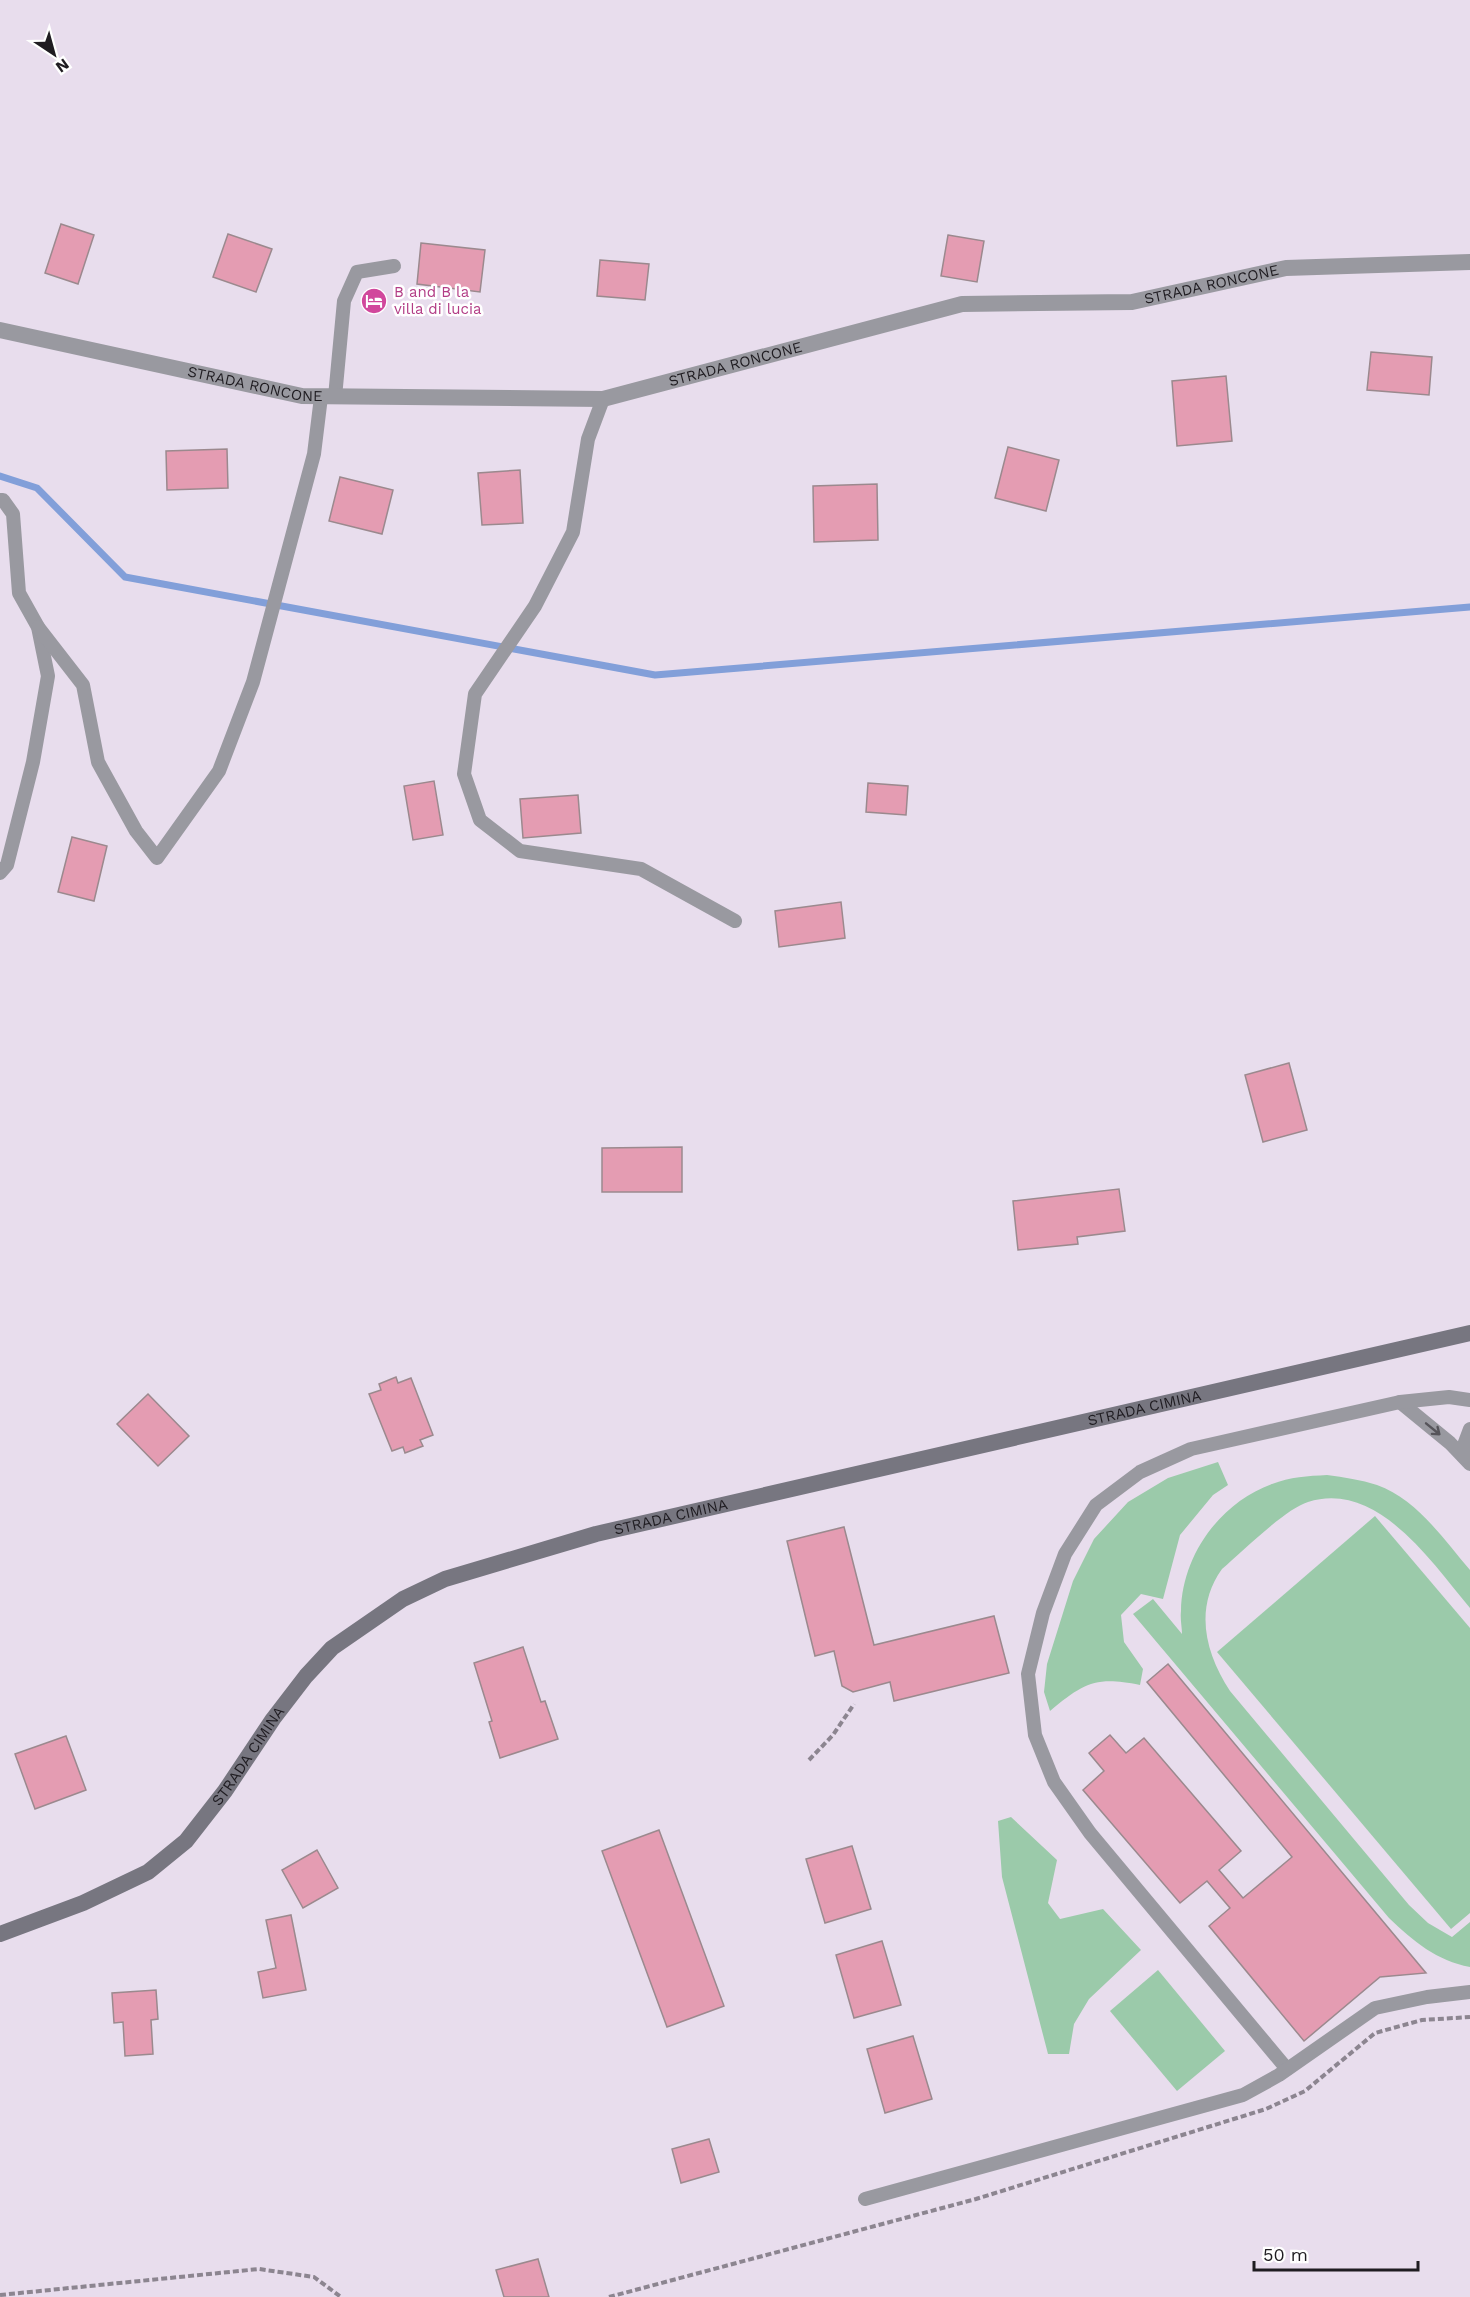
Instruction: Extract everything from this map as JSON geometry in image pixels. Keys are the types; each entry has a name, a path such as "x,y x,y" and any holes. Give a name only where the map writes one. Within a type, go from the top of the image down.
{"main road":[{"name":"STRADA CIMINA","path":"0,1934 83,1903 148,1872 186,1841 225,1791 273,1719 306,1676 332,1648 403,1599 445,1579 596,1534 1470,1333"}],"street":[{"name":"STRADA RONCONE","path":"1,333 302,396 603,399 962,304 1132,302 1286,268 1470,262"}],"lane":[{"path":"0,500 3,500 13,514 19,593 38,627 83,685 98,762 136,831 157,858 219,771 253,682 328,397 344,301 357,272 394,266"},
{"path":"603,399 588,439 573,532 535,606 475,694 464,774 480,820 520,851 641,868 735,921"},
{"path":"0,873 7,865 33,762 48,676 38,627"},
{"path":"1287,2069 1090,1833 1054,1782 1035,1735 1028,1674 1043,1613 1065,1554 1096,1505 1114,1489 1140,1472 1191,1449 1400,1402 1449,1397 1470,1400"},
{"path":"1400,1402 1450,1443 1467,1461"},
{"path":"1467,1461 1464,1445 1470,1429"},
{"path":"865,2199 1243,2095 1287,2069 1375,2008 1426,1997 1470,1992"}],"path":[{"path":"809,1760 833,1735 854,1704"},
{"path":"0,2295 259,2269 314,2277 342,2297"}],"green space":[{"path":"1218,1462 1228,1485 1213,1495 1180,1535 1163,1599 1141,1594 1121,1615 1124,1642 1143,1669 1140,1685 1112,1681 1091,1684 1072,1694 1050,1711 1044,1692 1047,1664 1073,1581 1094,1539 1128,1502 1168,1478"},
{"path":"1327,1475 1377,1485 1391,1491 1417,1510 1470,1570 1470,1608 1438,1569 1401,1530 1380,1514 1358,1503 1334,1498 1308,1502 1299,1506 1276,1522 1222,1569 1213,1584 1208,1599 1206,1630 1209,1646 1221,1676 1230,1691 1409,1905 1428,1923 1452,1937 1470,1922 1470,1967 1447,1960 1426,1949 1389,1918 1133,1614 1153,1599 1182,1634 1181,1611 1188,1570 1207,1534 1221,1518 1236,1504 1272,1484 1292,1478"},
{"path":"1375,1516 1470,1628 1470,1913 1451,1929 1217,1652"},
{"path":"1011,1817 1057,1860 1048,1903 1060,1919 1103,1909 1141,1950 1089,1999 1074,2024 1069,2054 1048,2054 1002,1877 998,1821"},
{"path":"1158,1970 1225,2051 1177,2091 1110,2011"}],"building":[{"path":"61,224 94,235 78,284 45,273"},
{"path":"228,234 272,249 256,292 213,277"},
{"path":"948,235 984,241 977,282 941,276"},
{"path":"421,243 485,250 480,292 417,284"},
{"path":"600,260 649,264 645,300 597,296"},
{"path":"1371,352 1432,357 1429,395 1367,390"},
{"path":"1226,376 1232,441 1177,446 1172,381"},
{"path":"1008,447 1059,460 1046,511 995,498"},
{"path":"227,449 228,488 167,490 166,451"},
{"path":"520,470 523,523 482,525 478,473"},
{"path":"340,477 393,490 382,534 329,521"},
{"path":"877,484 878,540 814,542 813,486"},
{"path":"434,781 443,835 413,840 404,786"},
{"path":"868,783 908,786 906,815 866,812"},
{"path":"578,795 581,833 523,838 520,799"},
{"path":"72,837 107,846 94,901 58,892"},
{"path":"841,902 845,938 779,947 775,911"},
{"path":"1289,1063 1307,1130 1263,1142 1245,1075"},
{"path":"682,1147 682,1192 602,1192 602,1148"},
{"path":"1119,1189 1125,1231 1077,1237 1078,1244 1018,1250 1013,1201"},
{"path":"396,1377 398,1383 411,1378 433,1435 420,1440 423,1446 405,1453 403,1447 392,1451 369,1394 381,1390 379,1384"},
{"path":"148,1394 189,1436 158,1466 117,1424"},
{"path":"844,1527 874,1645 994,1616 1009,1673 894,1701 890,1682 853,1692 842,1686 834,1651 815,1656 787,1541"},
{"path":"523,1647 541,1702 545,1701 558,1739 500,1758 489,1722 492,1721 474,1663"},
{"path":"1168,1664 1426,1973 1380,1977 1304,2041 1209,1926 1230,1908 1207,1881 1180,1903 1083,1790 1104,1771 1089,1753 1110,1735 1126,1753 1144,1738 1241,1851 1219,1870 1243,1898 1292,1857 1147,1682"},
{"path":"66,1736 86,1790 35,1809 15,1754"},
{"path":"659,1830 724,2006 667,2027 602,1851"},
{"path":"852,1846 871,1909 825,1923 806,1859"},
{"path":"317,1850 338,1888 303,1908 282,1870"},
{"path":"291,1915 306,1990 263,1998 258,1972 276,1968 266,1920"},
{"path":"882,1941 901,2005 854,2018 836,1955"},
{"path":"156,1990 158,2019 151,2020 153,2054 125,2056 123,2022 114,2023 112,1993"},
{"path":"913,2036 932,2099 885,2113 867,2049"},
{"path":"709,2139 719,2172 681,2183 672,2149"},
{"path":"538,2259 549,2297 504,2297 496,2270"}],"waterway":[{"path":"0,476 37,488 125,577 655,675 1470,607"}],"place":[{"name":"B and B la villa di lucia","path":"374,301"}]}
